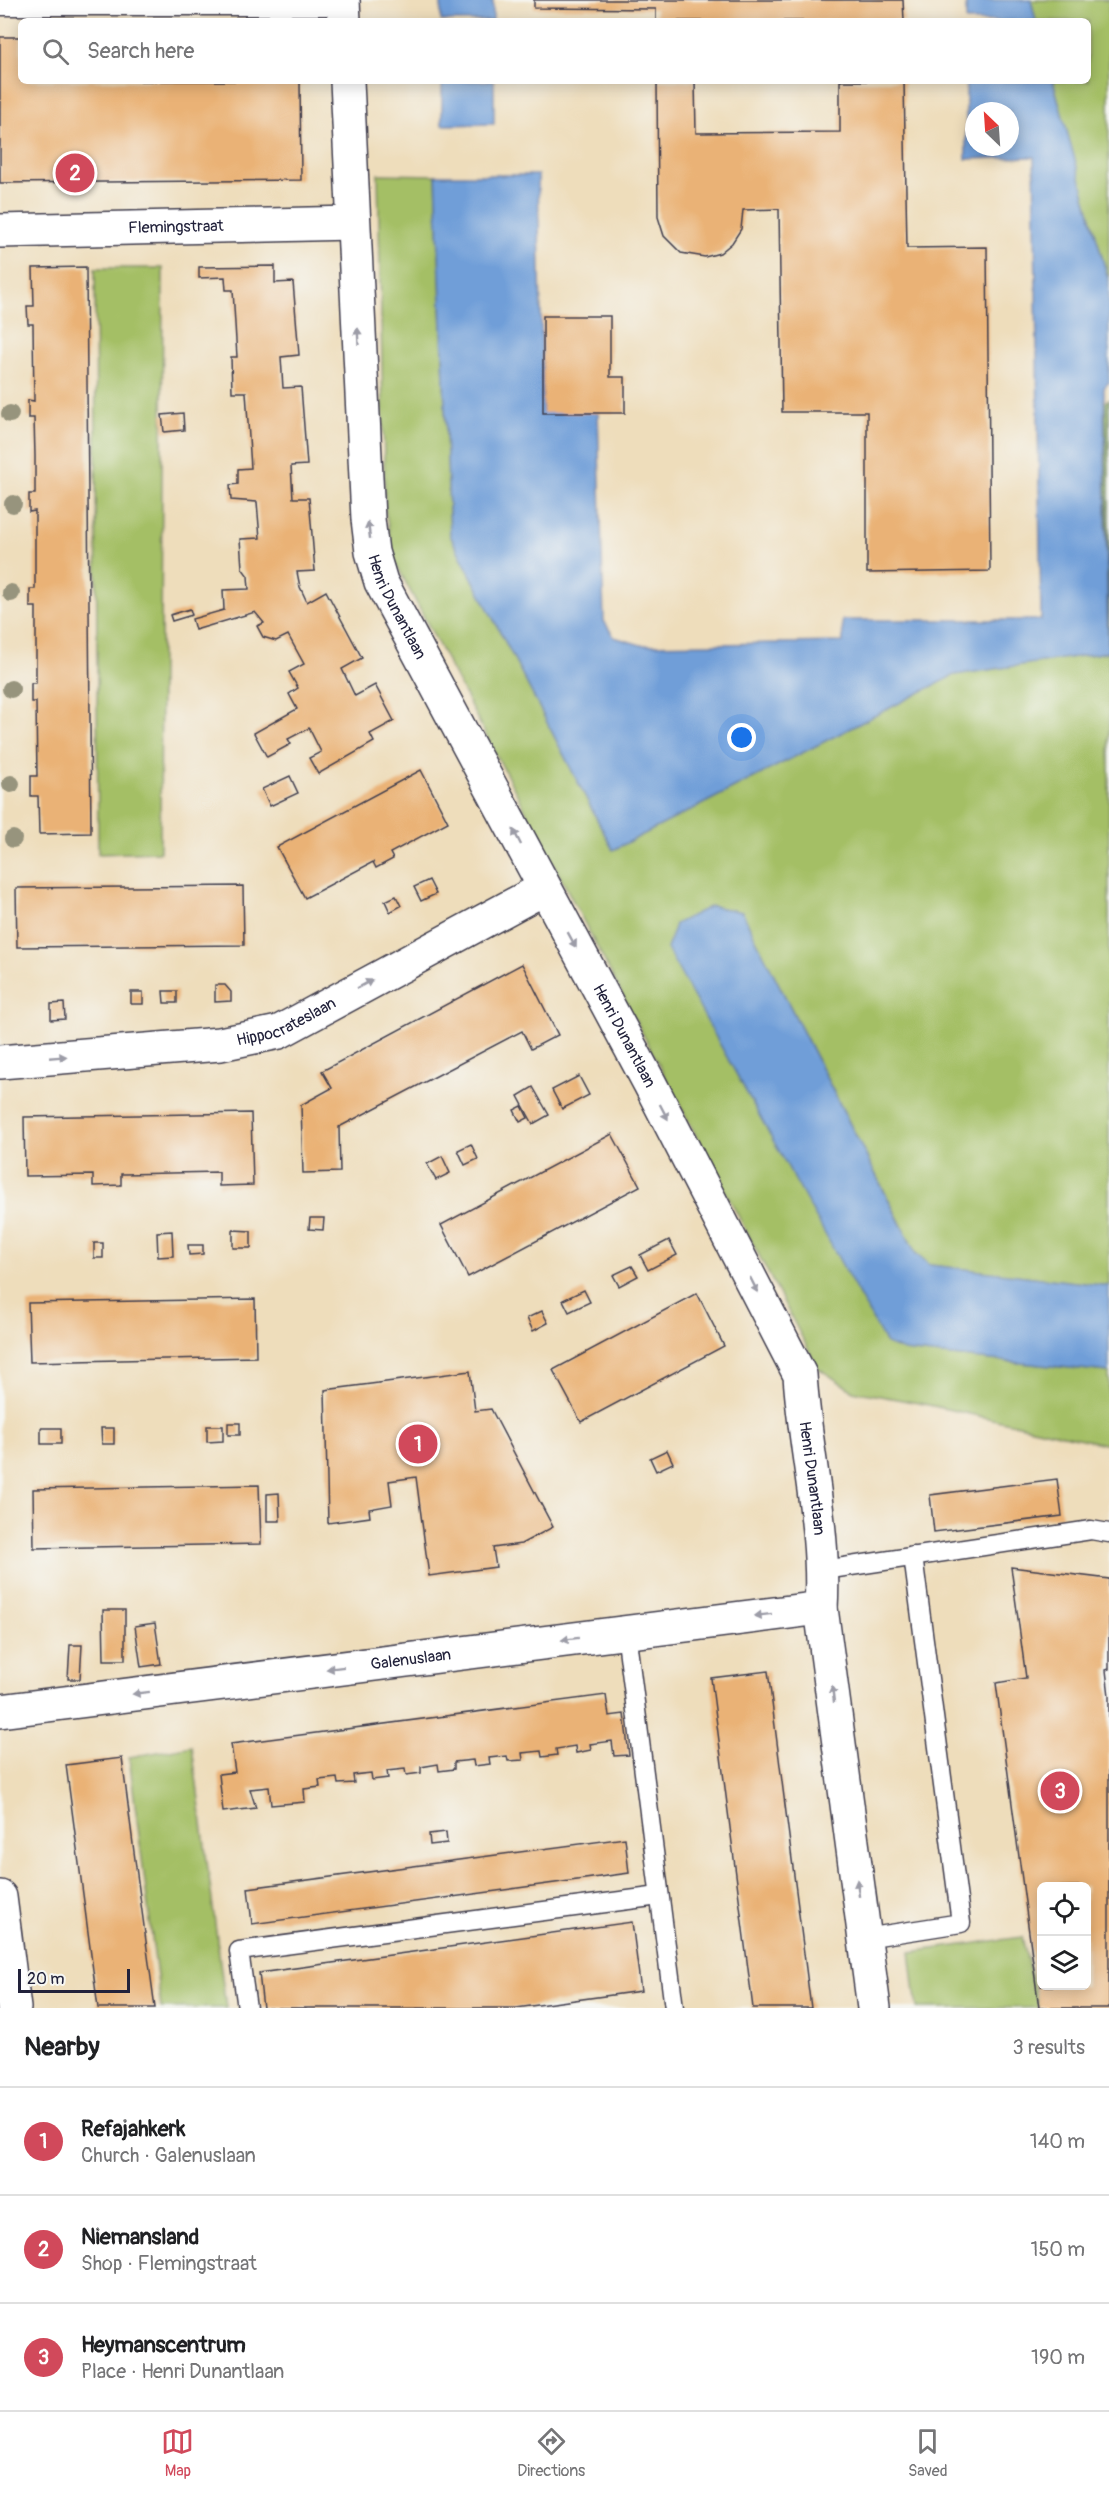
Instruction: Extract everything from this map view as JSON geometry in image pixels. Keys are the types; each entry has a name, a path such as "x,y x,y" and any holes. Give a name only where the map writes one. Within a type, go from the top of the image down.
{"street":[{"name":"Henri Dunantlaan","path":"347,84 352,223 372,552 381,582 457,721 543,889 656,1095 800,1375 802,1419 824,1570 821,1608 874,2008"},
{"name":"Flemingstraat","path":"0,231 352,223"},
{"name":"Hippocrateslaan","path":"0,1062 220,1044 279,1032 543,889"},
{"name":"Galenuslaan","path":"0,1711 821,1608"},
{"path":"0,1897 14,2008"}],"lane":[{"path":"0,6 343,9"},
{"path":"824,1570 1090,1530 1109,1533"},
{"path":"865,1938 961,1923 913,1556"},
{"path":"626,1632 674,2008"},
{"path":"247,2008 238,1951 659,1896"}],"green space":[{"path":"1031,0 1109,0 1109,282 1054,84 1091,84 1091,18 1035,18"},
{"path":"378,174 436,175 450,535 613,850 954,675 1108,652 1109,1286 930,1265 916,1253 742,912 711,906 676,924 904,1351 1109,1372 1109,1445 924,1404 853,1391 818,1368 394,560 385,509"},
{"path":"95,268 163,268 160,852 98,854"},
{"path":"1109,399 1109,654 1105,402"},
{"path":"192,1746 226,2008 161,2008 129,1757"},
{"path":"1022,1937 1039,2008 917,2008 910,1952"}],"water":[{"path":"441,0 493,0 493,18 441,18"},
{"path":"966,0 1031,0 1035,18 966,18"},
{"path":"442,84 494,84 494,124 442,125"},
{"path":"966,84 1054,84 1109,282 1109,382 1104,388 1108,652 954,675 613,850 450,535 436,175 538,175 543,412 598,413 604,621 614,637 641,645 843,642 842,620 1041,620 1034,157 966,159 966,156 1019,156 1019,102 966,102"},
{"path":"711,906 742,912 916,1254 930,1265 1109,1286 1109,1372 904,1351 886,1344 667,949 675,924"}],"building":[{"path":"534,0 903,0 904,18 656,18 656,9 534,8"},
{"path":"0,37 18,37 18,84 300,84 301,180 0,183"},
{"path":"657,84 695,84 696,133 840,132 840,84 904,84 907,248 987,247 990,571 867,573 867,412 782,412 779,209 743,210 741,229 732,243 720,253 705,257 681,253 664,236 658,217"},
{"path":"275,266 275,283 293,282 299,355 281,357 283,388 301,387 307,465 291,466 293,498 309,498 315,571 297,572 300,587 307,602 326,591 362,658 342,669 355,696 375,685 394,721 370,734 374,742 318,774 309,758 321,752 309,728 288,739 291,744 267,757 254,733 297,709 289,694 298,688 289,672 304,664 288,635 276,641 263,637 257,626 264,623 255,612 195,630 192,619 224,610 223,590 249,589 248,576 242,568 240,539 260,538 257,502 231,500 230,485 238,484 238,469 251,468 246,392 232,392 231,357 237,357 233,290 226,290 225,277 199,278 199,267"},
{"path":"86,267 91,833 39,834 38,796 31,796 31,776 37,776 36,702 31,702 31,683 36,683 36,607 30,607 30,589 35,589 35,511 29,512 29,494 35,494 35,456 34,418 28,418 28,400 34,401 33,324 28,324 27,306 34,306 33,268"},
{"path":"543,316 610,316 610,377 625,377 625,413 543,413"},
{"path":"183,413 184,430 164,432 162,415"},
{"path":"190,609 192,615 172,621 170,615"},
{"path":"421,770 448,822 390,853 393,859 376,868 373,862 305,898 277,847"},
{"path":"290,776 298,793 270,806 262,789"},
{"path":"429,880 436,894 421,901 414,887"},
{"path":"243,886 244,945 17,947 16,888"},
{"path":"396,896 401,906 390,912 385,901"},
{"path":"522,964 558,1035 531,1049 522,1031 339,1127 340,1172 303,1173 301,1105 332,1088 322,1071"},
{"path":"215,985 225,985 231,992 231,1001 215,1002"},
{"path":"163,991 177,991 177,1003 164,1003"},
{"path":"131,992 143,992 143,1004 131,1004"},
{"path":"64,1003 65,1019 51,1020 51,1004"},
{"path":"579,1076 589,1095 562,1109 552,1090"},
{"path":"533,1087 549,1115 533,1124 518,1096"},
{"path":"522,1106 528,1118 520,1122 514,1110"},
{"path":"251,1113 253,1185 219,1186 219,1172 121,1174 121,1185 93,1186 93,1175 25,1176 24,1117"},
{"path":"612,1134 640,1186 468,1277 441,1225"},
{"path":"471,1144 478,1159 465,1165 458,1150"},
{"path":"442,1156 450,1173 436,1180 427,1164"},
{"path":"310,1218 324,1218 323,1230 309,1229"},
{"path":"233,1230 251,1231 251,1248 233,1248"},
{"path":"172,1231 173,1256 158,1257 157,1232"},
{"path":"669,1240 677,1255 648,1270 640,1255"},
{"path":"94,1243 103,1243 103,1258 94,1258"},
{"path":"188,1245 203,1245 203,1254 189,1255"},
{"path":"632,1266 638,1276 619,1286 613,1275"},
{"path":"584,1290 590,1302 569,1312 563,1300"},
{"path":"697,1293 724,1346 581,1422 553,1370"},
{"path":"255,1299 256,1357 30,1362 28,1303"},
{"path":"542,1311 548,1323 533,1331 527,1318"},
{"path":"470,1371 475,1411 491,1409 553,1527 521,1544 493,1548 496,1567 429,1576 416,1477 389,1481 392,1505 369,1509 370,1517 328,1523 325,1390"},
{"path":"228,1423 240,1423 240,1435 228,1435"},
{"path":"207,1426 223,1426 223,1441 207,1442"},
{"path":"41,1428 61,1428 61,1444 41,1444"},
{"path":"101,1428 114,1428 114,1444 102,1444"},
{"path":"667,1450 673,1463 656,1471 650,1458"},
{"path":"1057,1479 1062,1516 934,1532 930,1495"},
{"path":"259,1485 261,1544 34,1548 33,1489"},
{"path":"279,1493 280,1521 267,1521 267,1494"},
{"path":"1011,1567 1109,1579 1109,1669 1106,1670 1109,1696 1109,2008 1039,2008 996,1683 1026,1678"},
{"path":"103,1610 125,1610 125,1660 104,1660"},
{"path":"155,1623 161,1664 141,1667 135,1626"},
{"path":"70,1645 82,1645 80,1679 68,1679"},
{"path":"768,1671 811,2008 753,2008 711,1678"},
{"path":"606,1695 609,1716 624,1714 629,1755 614,1756 612,1741 590,1744 591,1750 576,1753 575,1746 556,1749 557,1755 542,1757 541,1751 522,1753 523,1760 508,1761 507,1756 489,1758 490,1764 474,1766 473,1760 454,1762 454,1769 439,1771 438,1764 421,1767 421,1773 406,1775 405,1769 387,1771 388,1778 372,1780 371,1773 353,1775 354,1783 338,1784 337,1778 319,1780 320,1787 304,1789 305,1802 271,1805 269,1787 250,1789 256,1808 223,1812 219,1774 235,1772 231,1744"},
{"path":"122,1758 155,2008 98,2008 66,1765"},
{"path":"446,1832 447,1843 430,1845 429,1834"},
{"path":"625,1838 629,1873 252,1924 248,1888"},
{"path":"632,1922 641,1991 516,2008 263,2008 259,1973"}],"place":[{"name":"Niemansland","path":"75,173"},
{"name":"Refajahkerk","path":"418,1444"},
{"name":"Heymanscentrum","path":"1060,1791"}]}
